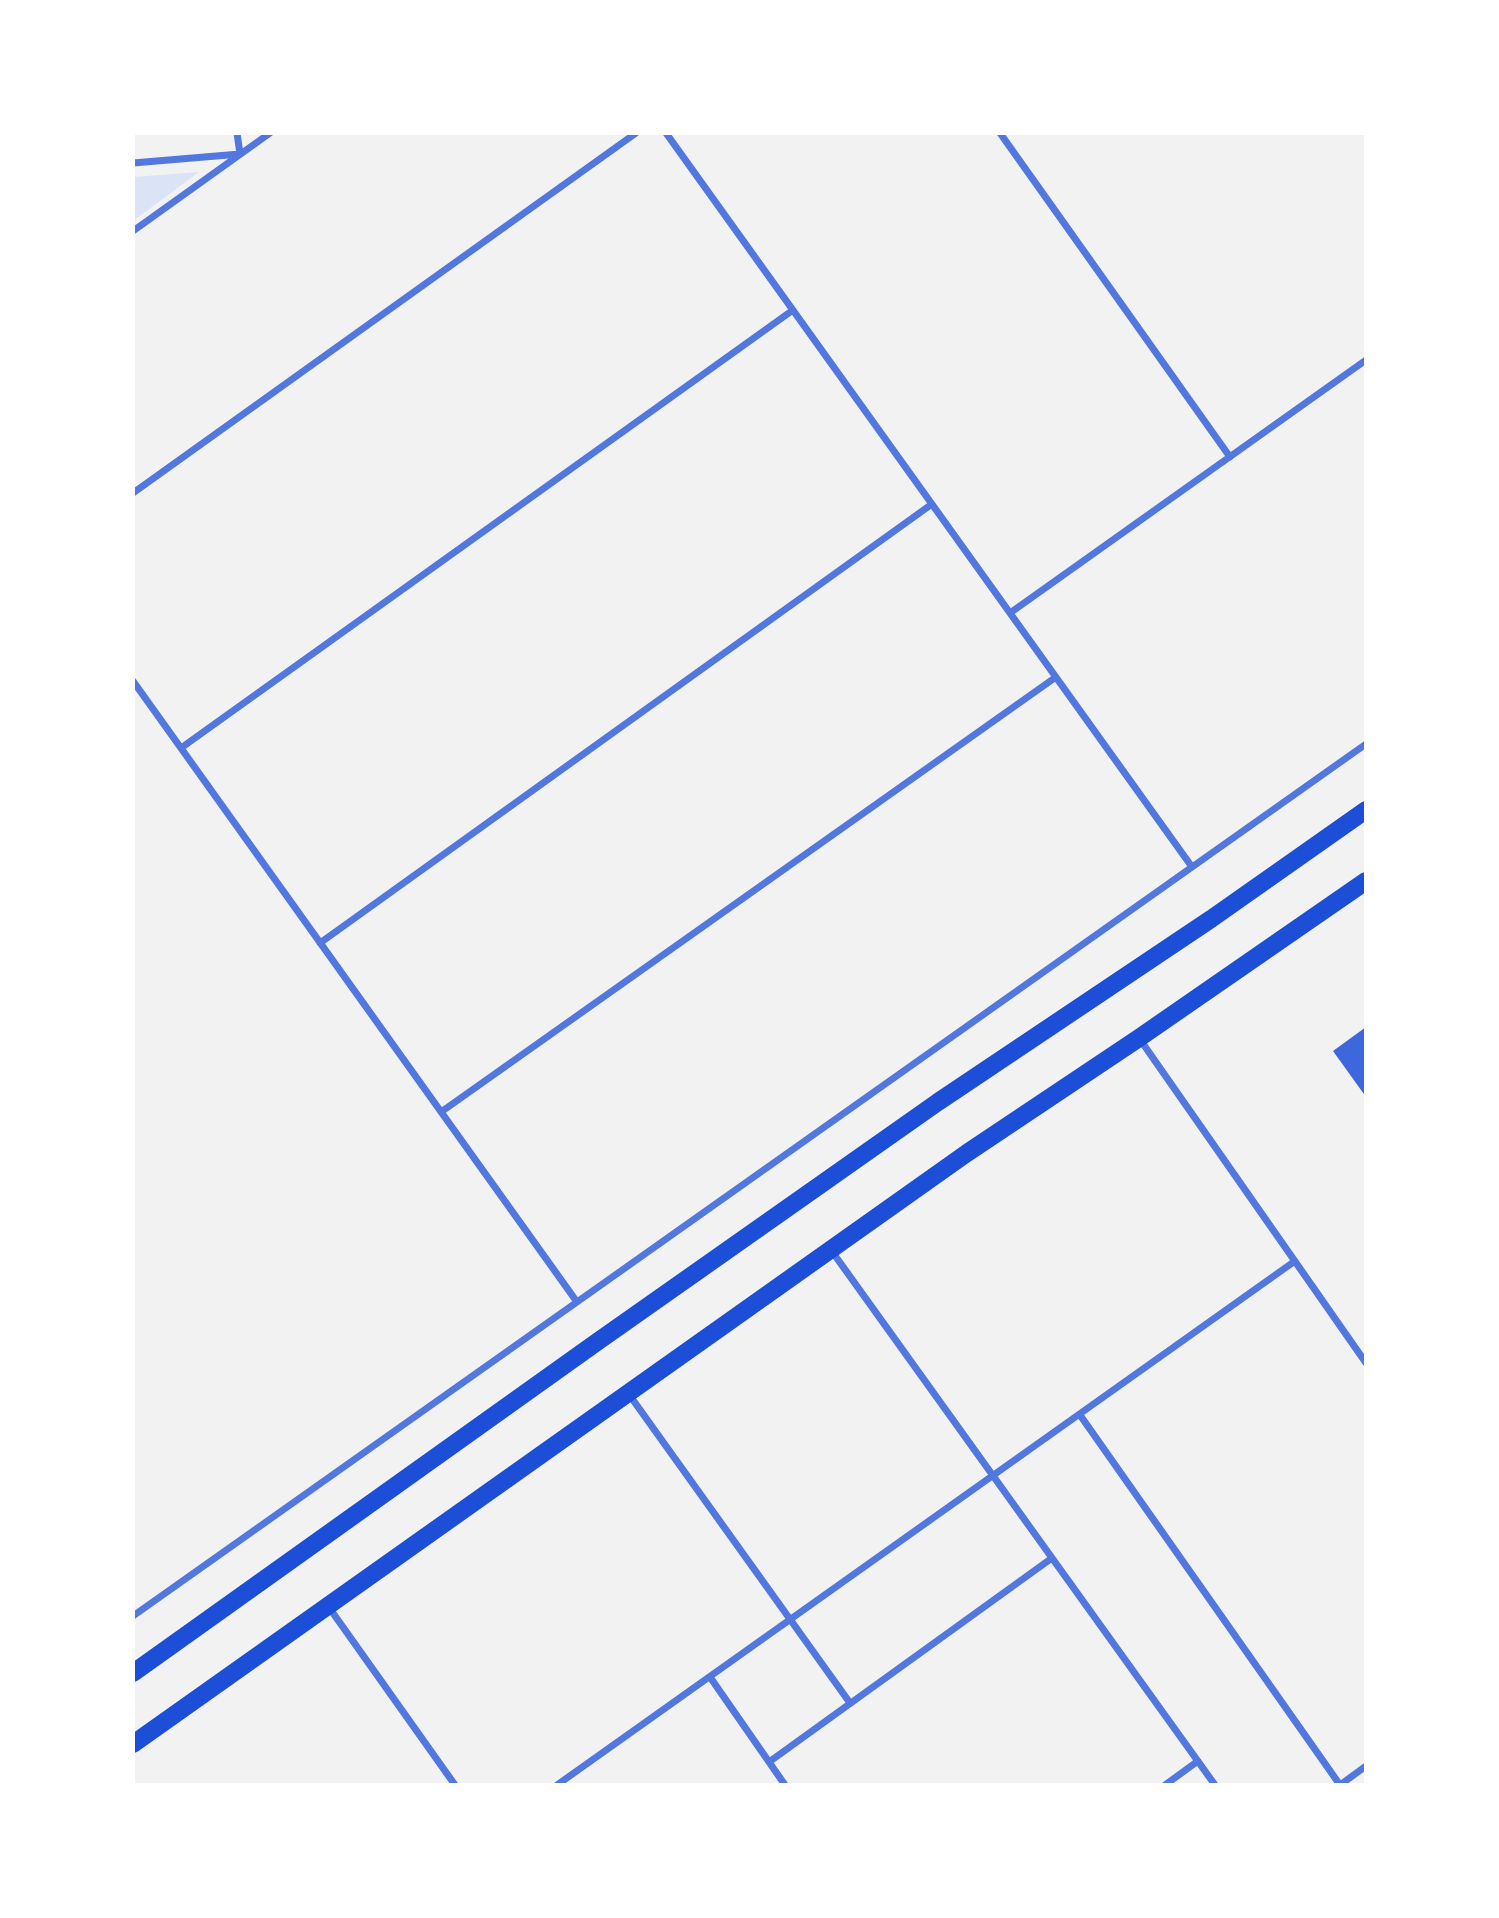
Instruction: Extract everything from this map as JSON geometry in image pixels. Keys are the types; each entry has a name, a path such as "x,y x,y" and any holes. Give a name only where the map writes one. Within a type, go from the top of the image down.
{"main road":[{"path":"133,1673 938,1102 1211,919 1366,810"},
{"path":"133,1744 989,1138 1366,881"}],"street":[{"path":"237,133 240,154"},
{"path":"133,231 270,133"},
{"path":"133,494 636,133"},
{"path":"666,133 1192,867"},
{"path":"1000,133 1230,457"},
{"path":"133,163 240,154"},
{"path":"181,748 793,310"},
{"path":"1010,613 1366,360"},
{"path":"320,943 932,504"},
{"path":"441,1112 1056,677"},
{"path":"133,681 577,1302"},
{"path":"133,1616 1366,744"},
{"path":"1139,1038 1366,1363"},
{"path":"831,1249 1215,1785"},
{"path":"557,1785 1295,1261"},
{"path":"628,1393 850,1703"},
{"path":"1080,1415 1340,1785 1366,1766"},
{"path":"768,1762 1052,1558"},
{"path":"328,1605 455,1785"},
{"path":"710,1677 785,1785"},
{"path":"1165,1785 1198,1761"}],"shaded area":[{"path":"199,172 133,221 133,177"}],"building":[{"path":"1366,1027 1366,1097 1333,1051"}]}
